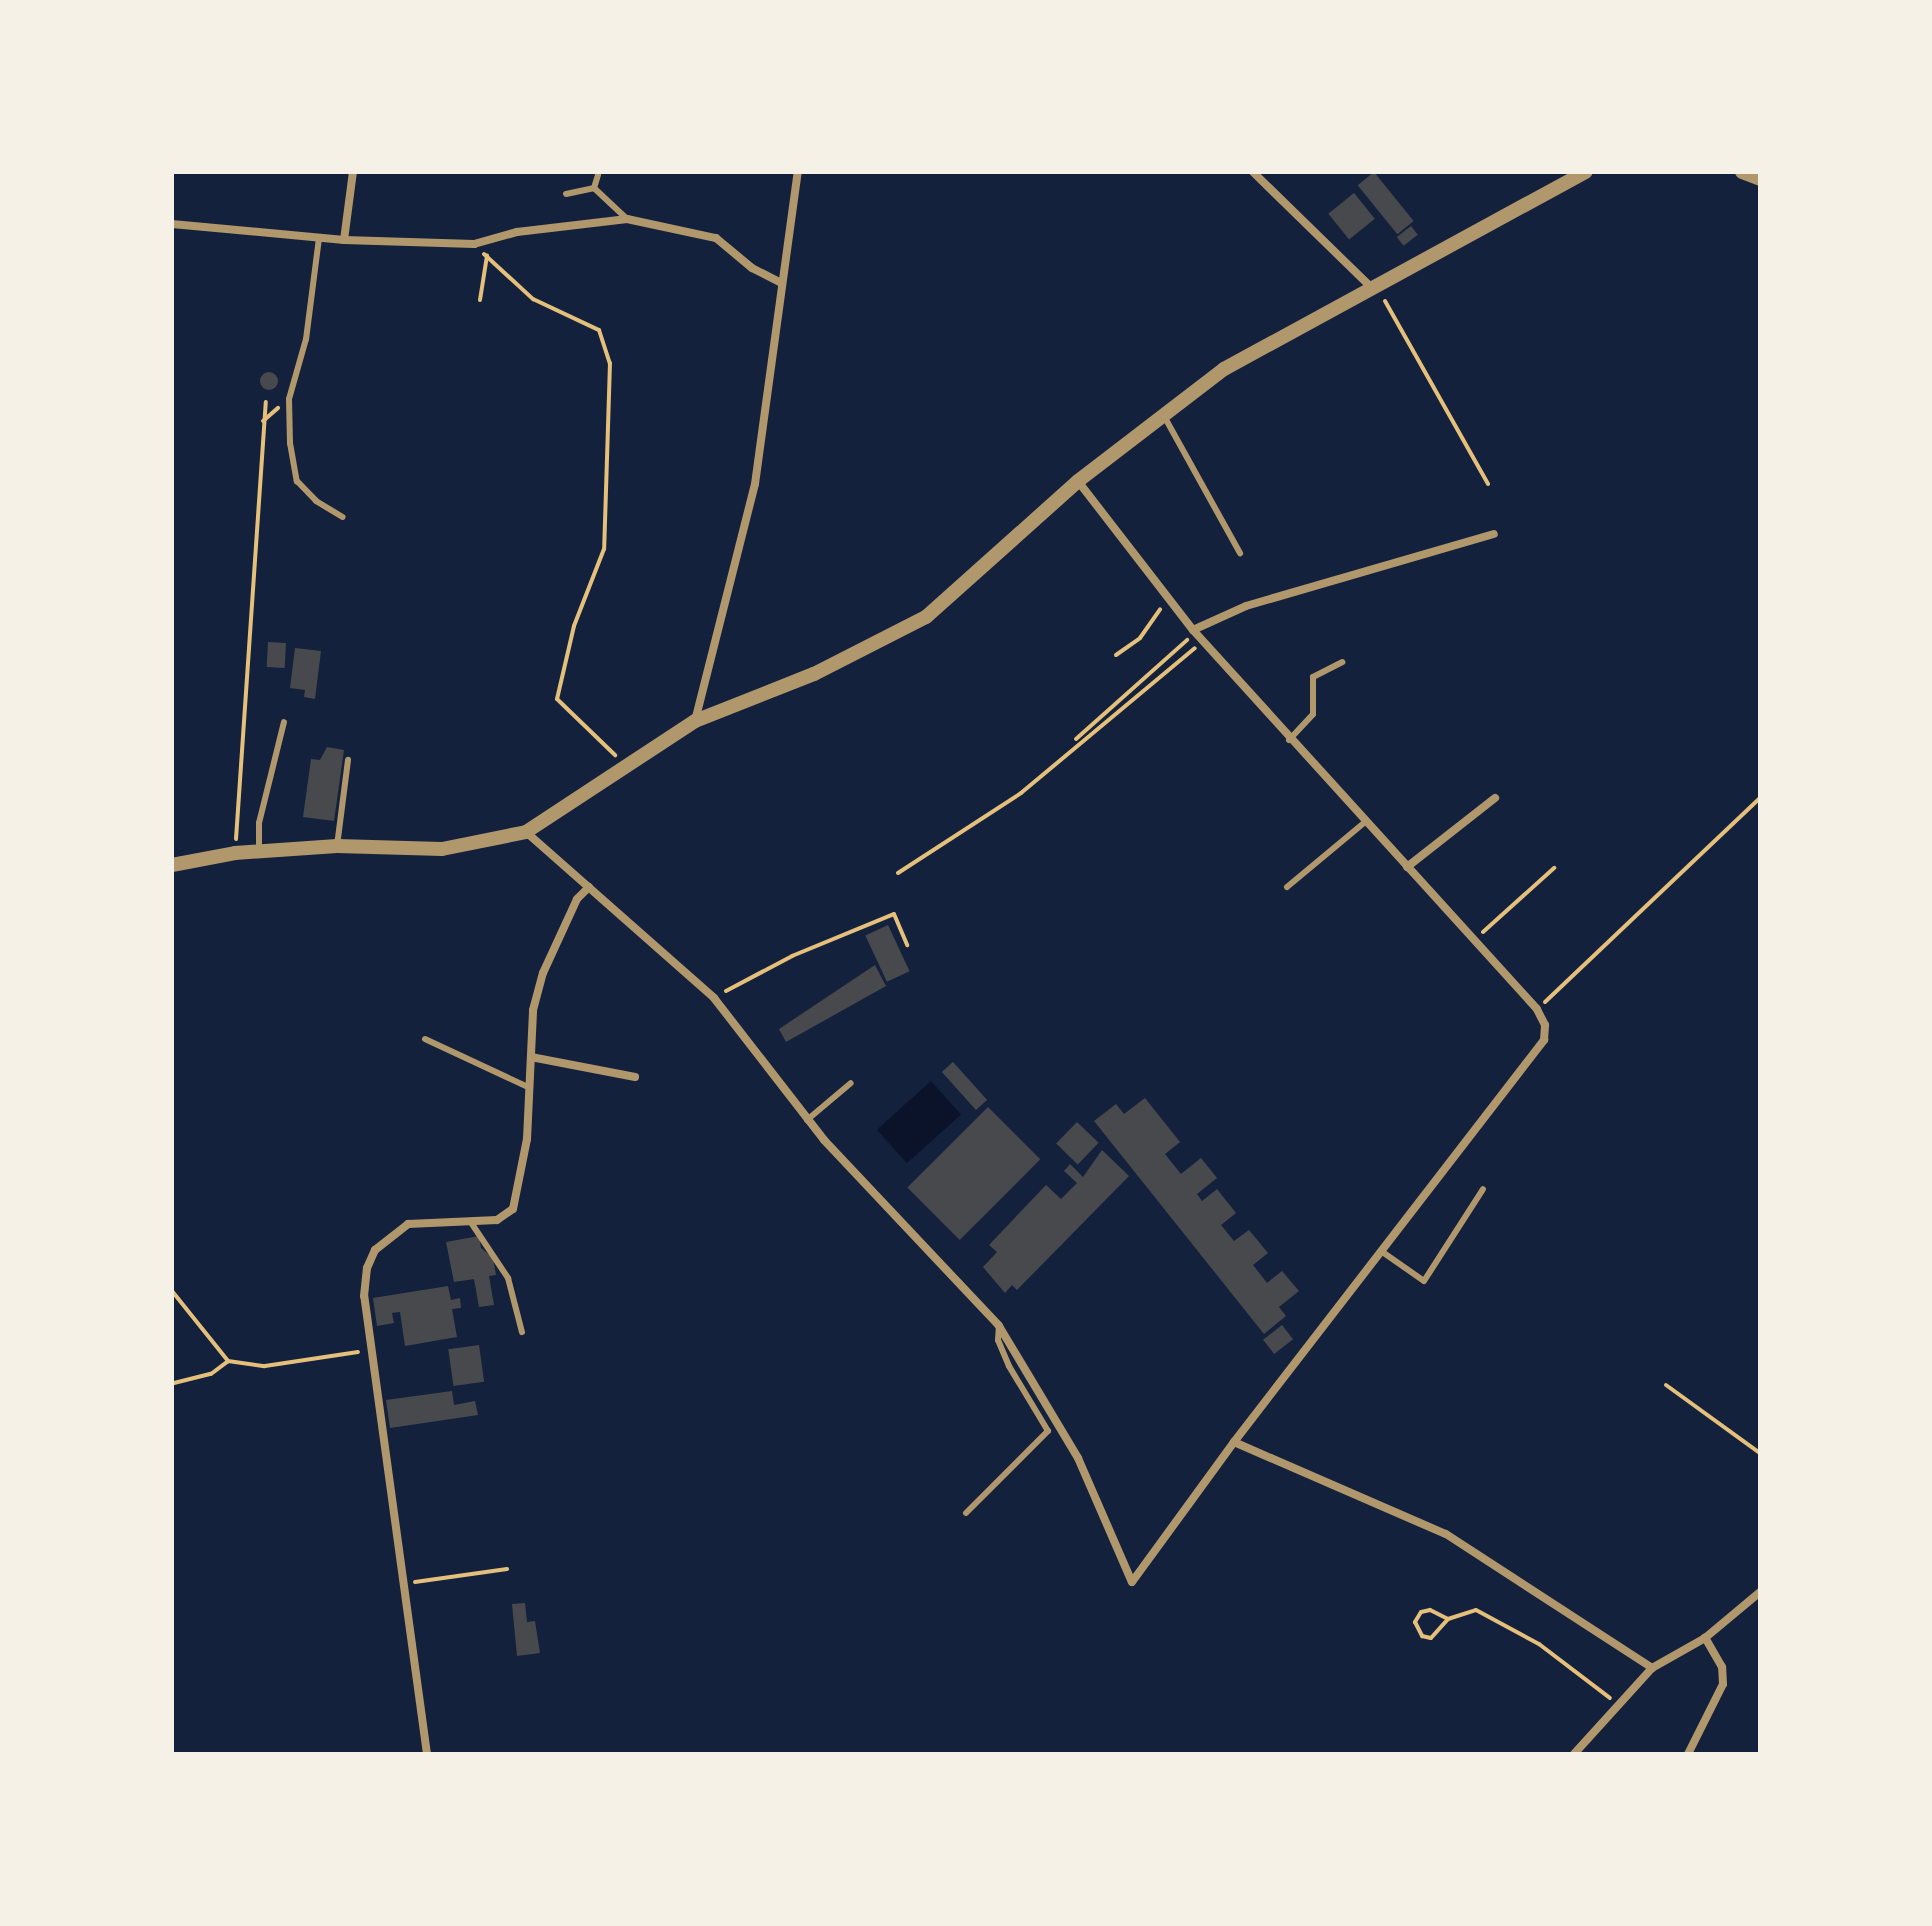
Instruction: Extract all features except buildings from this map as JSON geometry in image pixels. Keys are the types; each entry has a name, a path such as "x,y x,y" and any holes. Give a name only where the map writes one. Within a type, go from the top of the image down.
{"street":[{"path":"344,240 353,172"},
{"path":"695,721 755,484 798,172"},
{"path":"1253,172 1372,288"},
{"path":"172,865 235,853 337,846 442,849 526,832 695,721 814,674 926,617 1078,481 1162,413 1260,345 1586,172"},
{"path":"1742,172 1760,179"},
{"path":"172,224 344,240 474,244 517,232 627,219 716,238 752,268 781,283"},
{"path":"526,832 714,998 807,1120 999,1326 1078,1458 1132,1582 1234,1442 1544,1040 1537,1009 1289,740 1194,631 1078,481"},
{"path":"1194,631 1246,606 1494,534"},
{"path":"1407,867 1495,798"},
{"path":"427,1754 401,1584 364,1283 375,1250 408,1224 497,1220 513,1209 527,1139 533,1010 543,973 577,899 589,887"},
{"path":"531,1057 635,1077"},
{"path":"1234,1442 1446,1534 1652,1668"},
{"path":"1574,1754 1652,1668 1705,1638 1760,1592"},
{"path":"1688,1754 1723,1684 1722,1667 1705,1638"}],"lane":[{"path":"594,188 598,175"},
{"path":"566,194 594,188"},
{"path":"594,188 627,219"},
{"path":"319,238 306,339 289,399 290,443 297,481 316,501 343,517"},
{"path":"1162,413 1240,553"},
{"path":"1289,740 1313,714 1313,677 1342,662"},
{"path":"259,851 259,823 284,722"},
{"path":"337,846 348,760"},
{"path":"1287,887 1365,822"},
{"path":"425,1039 530,1088"},
{"path":"807,1120 851,1083"},
{"path":"1381,1251 1424,1281 1483,1189"},
{"path":"470,1221 508,1278 522,1332"},
{"path":"966,1513 1048,1431 1009,1366 998,1340 999,1326"}],"path":[{"path":"474,244 533,299 599,330 610,363 604,549 574,626 557,699 625,768"},
{"path":"480,300 487,256"},
{"path":"1372,288 1385,300 1488,484"},
{"path":"235,853 260,546 266,402"},
{"path":"1116,655 1140,638 1167,597"},
{"path":"1076,739 1194,631"},
{"path":"898,873 1045,774 1203,641"},
{"path":"1537,1009 1760,798"},
{"path":"1472,941 1554,868"},
{"path":"714,998 792,956 894,914 907,945"},
{"path":"172,1291 228,1361 265,1366 371,1350"},
{"path":"174,1383 211,1374 228,1361"},
{"path":"1666,1385 1760,1453"},
{"path":"401,1584 507,1569"},
{"path":"1448,1619 1430,1610 1421,1612 1415,1622 1422,1636 1431,1638 1448,1619 1476,1610 1491,1616 1539,1644 1618,1704"}],"water":[{"path":"931,1081 961,1114 907,1163 877,1130"}]}
